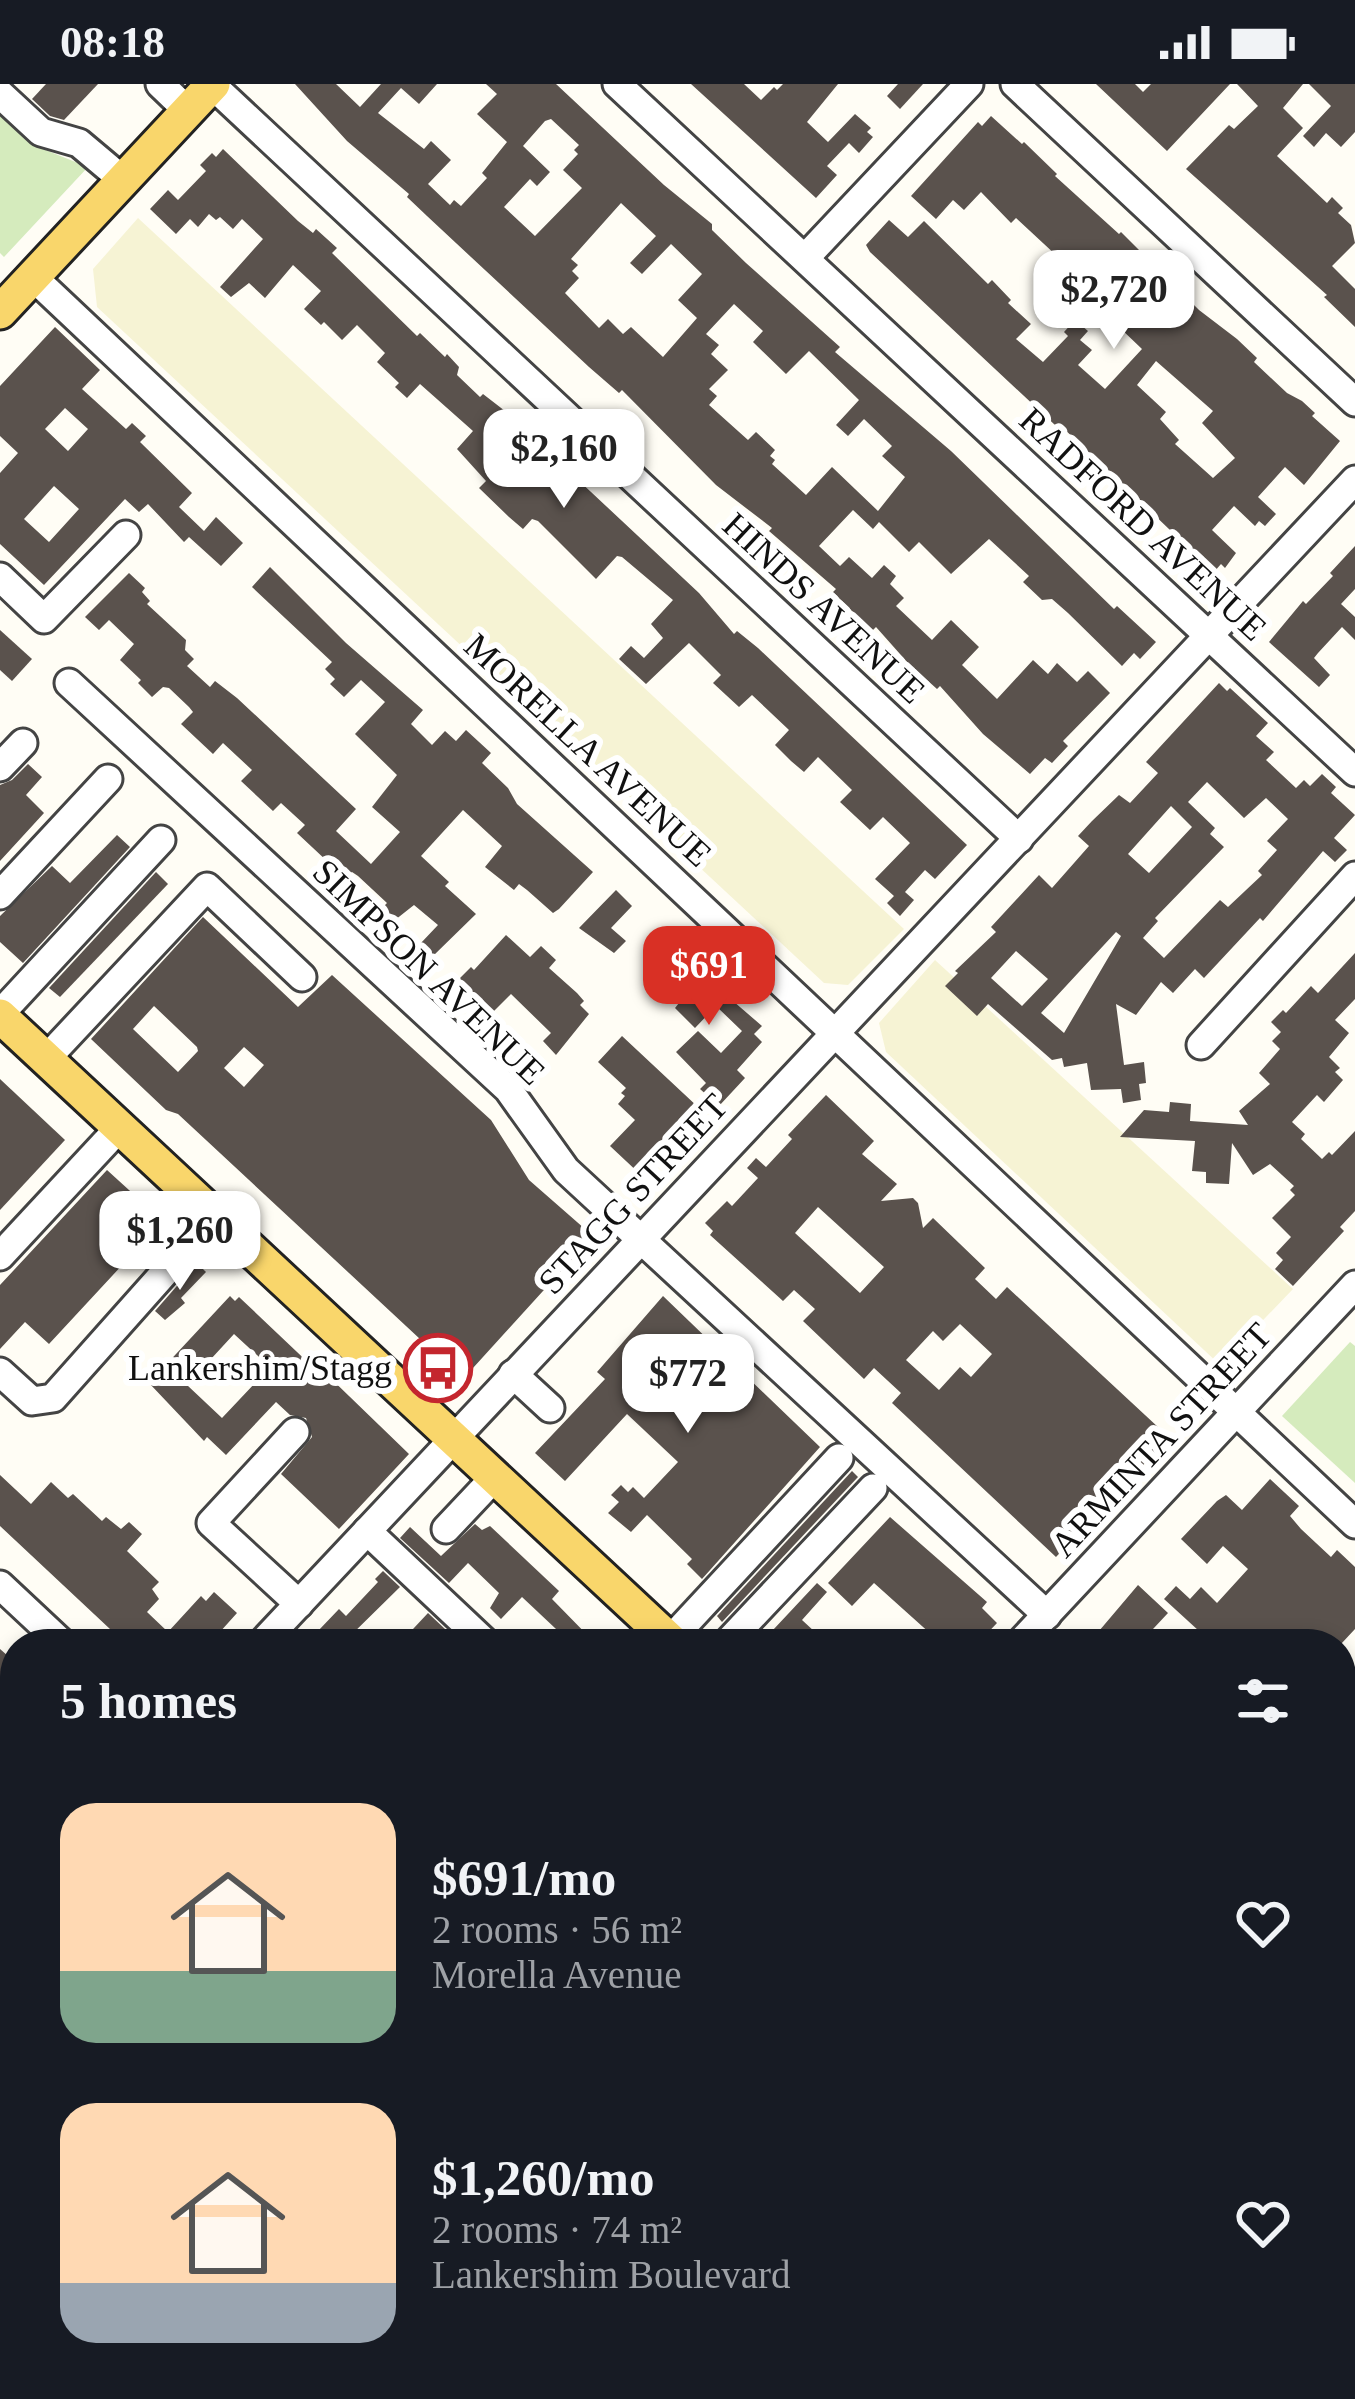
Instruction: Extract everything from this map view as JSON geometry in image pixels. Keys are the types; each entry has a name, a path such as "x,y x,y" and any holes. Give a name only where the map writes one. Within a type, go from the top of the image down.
{"main road":[{"path":"0,312 213,85"},
{"path":"0,1015 658,1629"}],"street":[{"path":"160,84 188,111"},
{"name":"RADFORD AVENUE","path":"617,84 1355,772"},
{"path":"806,257 968,84"},
{"path":"1015,84 1355,402"},
{"name":"HINDS AVENUE","path":"213,85 1019,838"},
{"path":"0,94 41,132 79,143 123,180"},
{"name":"MORELLA AVENUE","path":"33,277 1355,1524"},
{"name":"STAGG STREET","path":"276,1629 1355,480"},
{"path":"0,577 44,619 126,535"},
{"name":"SIMPSON AVENUE","path":"69,683 508,1089 566,1170 1047,1615"},
{"path":"0,767 23,743"},
{"path":"0,895 108,778"},
{"path":"0,1015 160,840"},
{"path":"1202,1045 1355,876"},
{"path":"46,1059 207,887 302,977"},
{"path":"0,1256 120,1127"},
{"path":"0,1372 32,1401 53,1398 215,1216"},
{"name":"ARMINTA STREET","path":"1033,1629 1355,1285"},
{"path":"513,1374 550,1408"},
{"path":"295,1432 211,1523 298,1604"},
{"path":"684,1629 839,1457"},
{"path":"446,1528 495,1477"},
{"path":"740,1629 873,1488"},
{"path":"367,1531 471,1629"},
{"path":"0,1585 47,1629"}],"shaded area":[{"path":"138,218 904,929 848,985 824,983 97,307 93,269"},
{"path":"935,960 1293,1289 1220,1365 886,1052 879,1023"}],"green space":[{"path":"0,113 38,147 88,167 4,257 0,253"},
{"path":"1350,1342 1355,1346 1355,1483 1282,1416"}],"building":[{"path":"46,84 98,84 64,120 50,116 32,99"},
{"path":"295,84 336,84 360,107 381,84 437,84 419,104 401,88 378,113 424,149 431,141 451,160 428,184 450,205 454,200 461,206 487,178 482,173 507,142 477,114 497,94 486,84 556,84 712,224 712,230 746,263 840,347 835,352 951,451 1114,609 1117,606 1156,642 1140,659 1134,653 1122,666 1052,599 1042,600 1023,582 1029,576 989,539 951,574 919,542 909,552 879,522 873,529 853,510 819,546 840,566 849,557 872,578 884,565 896,576 890,584 904,598 896,606 932,640 951,620 979,647 962,665 997,699 1033,660 1048,674 1057,663 1077,682 1088,671 1110,693 1063,741 1068,746 1052,763 1045,758 1030,774 983,734 940,686 937,689 908,663 876,627 872,631 833,592 836,589 769,531 772,528 716,485 622,390 619,393 589,367 347,141","holes":["551,119 579,145 574,150 578,154 563,170 582,188 535,236 504,207 530,179 537,186 550,172 523,146","621,203 656,236 630,263 642,274 671,244 702,274 678,300 697,318 663,357 631,327 623,334 608,319 599,328 565,293 579,278 572,271 578,265 571,259","734,304 763,331 753,342 786,374 809,351 859,400 836,425 848,436 864,419 892,446 882,456 905,477 878,511 832,467 806,495 772,464 775,460 770,456 775,450 756,432 748,440 709,405 717,396 709,389 728,370 711,354 719,345 706,334"]},
{"path":"691,84 744,84 761,100 783,84 838,84 807,122 828,142 855,114 871,128 867,132 873,137 859,153 849,143 827,166 837,175 816,198"},
{"path":"898,84 923,84 900,109 887,96"},
{"path":"1096,84 1135,84 1143,92 1151,84 1230,84 1167,151"},
{"path":"1237,84 1303,84 1283,108 1303,128 1277,156 1327,203 1332,197 1343,208 1338,213 1351,225 1355,243 1332,266 1355,289 1355,327 1324,297 1327,295 1186,169 1229,125 1234,129 1258,106"},
{"path":"1309,84 1355,84 1355,132 1341,147 1326,133 1314,147 1303,136 1331,106"},
{"path":"991,116 1024,142 1340,441 1304,485 1285,467 1258,497 1276,514 1265,526 1259,521 1255,526 1234,506 1212,530 1236,553 1225,568 1221,564 1214,572 866,245 889,220 908,237 924,221 988,284 992,280 1011,300 1008,303 1031,324 1016,339 1043,362 1068,336 1064,332 1075,320 1088,331 1080,340 1092,350 1078,365 1105,389 1142,349 1120,328 1127,321 1016,218 1011,223 981,192 964,210 953,200 936,219 911,196 978,122 982,126","holes":["1156,361 1213,411 1202,423 1235,458 1213,478 1175,444 1179,440 1160,419 1166,412 1137,385"]},
{"path":"223,149 298,221 313,233 316,229 337,248 332,253 417,336 420,333 445,357 447,354 459,367 457,375 480,397 483,394 505,411 521,434 560,463 699,593 734,634 737,631 758,648 967,845 935,879 925,870 905,892 914,900 900,916 887,903 894,896 875,879 910,843 883,817 870,830 840,802 852,790 818,757 804,772 791,761 775,745 789,730 752,695 739,707 713,683 721,675 689,643 646,684 619,659 631,646 644,658 663,638 651,624 673,600 622,557 617,556 596,579 538,521 532,519 523,529 509,517 479,488 486,481 457,449 473,431 420,384 407,398 377,362 385,353 357,325 342,340 324,322 321,325 304,309 321,291 293,265 265,298 249,283 231,297 220,287 263,239 242,219 233,229 209,214 198,227 190,219 176,234 150,209 168,190 178,200 206,171 200,165"},
{"path":"55,327 100,370 82,389 126,429 132,423 146,436 140,442 192,493 179,507 204,531 216,517 243,543 221,566 189,537 184,542 148,504 139,512 125,499 44,585 0,544 0,473 18,453 0,436 0,386","holes":["65,408 88,429 68,451 45,429","54,486 79,509 49,542 24,519"]},
{"path":"1355,546 1355,589 1341,604 1355,617 1355,640 1342,627 1314,658 1330,675 1319,687 1269,642 1303,601 1306,604 1333,576 1330,573"},
{"path":"270,567 346,643 423,710 411,724 432,745 445,731 456,741 466,730 491,753 482,763 517,804 593,872 559,909 553,913 519,884 514,890 485,867 502,846 463,810 421,856 476,914 433,956 420,944 438,925 414,905 395,920 382,908 387,903 358,876 352,872 344,877 297,833 305,825 281,803 273,811 241,781 252,770 223,743 213,754 181,724 193,712 169,688 163,687 152,697 138,683 141,680 120,660 134,644 109,620 99,630 85,617 129,573 145,588 147,604 186,640 185,650 194,659 187,666 210,687 215,681 237,698 356,809 336,831 371,864 400,832 372,807 397,775 355,734 385,702 361,680 344,697 330,684 335,679 325,669 332,662 252,587"},
{"path":"0,630 32,659 12,681 0,670"},
{"path":"1219,683 1268,723 1256,736 1274,752 1266,760 1296,788 1304,780 1310,786 1322,774 1336,787 1331,793 1355,815 1334,838 1347,850 1335,862 1323,851 1263,921 1260,918 1204,978 1195,969 1173,993 1161,982 1136,1015 1116,1004 1124,1065 1144,1062 1146,1083 1139,1084 1141,1100 1123,1103 1121,1089 1091,1090 1087,1063 1064,1067 1062,1058 1052,1060 988,1004 977,1016 945,986 996,932 991,927 1039,875 1052,888 1089,846 1078,836 1092,821 1119,795 1130,803 1158,773 1146,762","holes":["1207,782 1244,818 1266,798 1288,819 1267,841 1277,850 1258,871 1262,875 1228,907 1220,900 1164,958 1143,938 1158,921 1155,918 1224,847 1210,834 1215,828 1188,802","1171,806 1192,827 1149,873 1128,854","1116,932 1121,936 1064,1033 1041,1013","1016,951 1048,979 1022,1006 991,978"]},
{"path":"28,764 42,777 26,795 44,813 0,861 0,785"},
{"path":"117,835 130,847 23,963 0,942 0,916 52,866 70,883"},
{"path":"156,872 168,884 60,997 49,988"},
{"path":"616,890 632,906 611,928 626,941 614,953 579,928"},
{"path":"203,917 298,1007 332,975 491,1120 529,1180 593,1236 463,1379 91,1039","holes":["154,1006 197,1047 178,1072 133,1029","244,1047 264,1065 244,1087 224,1068"]},
{"path":"506,935 530,957 541,946 556,960 549,968 584,1001 580,1005 589,1014 556,1055 543,1041 551,1033 511,994 493,1012 456,982"},
{"path":"675,951 762,1026 754,1034 762,1042 737,1070 745,1078 719,1106 700,1089 706,1083 676,1052 698,1031 721,1053 742,1031 716,1006 695,1028 675,1008 679,1003 653,979"},
{"path":"1355,953 1355,999 1335,1020 1349,1033 1329,1057 1340,1068 1335,1072 1343,1080 1324,1102 1317,1095 1292,1122 1305,1134 1301,1139 1322,1159 1355,1131 1355,1211 1340,1227 1344,1231 1293,1286 1275,1269 1283,1260 1276,1253 1291,1237 1272,1218 1295,1195 1290,1190 1294,1186 1270,1164 1253,1175 1232,1143 1229,1184 1206,1183 1206,1172 1192,1171 1195,1141 1120,1137 1144,1110 1169,1112 1170,1102 1191,1104 1190,1121 1248,1125 1239,1111 1270,1084 1259,1073 1280,1049 1272,1041 1281,1032 1271,1022 1311,986 1318,993"},
{"path":"622,1036 699,1108 642,1176 610,1146 635,1120 618,1104 626,1088 598,1062"},
{"path":"0,1079 65,1140 0,1210"},
{"path":"826,1095 874,1141 862,1154 897,1184 881,1201 913,1198 923,1228 933,1218 985,1268 975,1279 996,1299 1007,1287 1159,1428 1148,1440 1159,1450 1119,1488 1116,1485 1056,1557 892,1403 901,1393 874,1368 864,1379 803,1321 815,1309 794,1290 783,1301 710,1235 713,1231 705,1223 727,1201 732,1206 758,1178 747,1168 756,1158 766,1167 792,1139 788,1135","holes":["818,1207 884,1267 860,1293 795,1233","960,1324 992,1354 971,1377 960,1367 939,1390 906,1360 933,1331 943,1341"]},
{"path":"107,1170 163,1221 49,1344 25,1322 0,1349 0,1285"},
{"path":"197,1263 206,1272 181,1298 185,1303 165,1320 155,1311"},
{"path":"230,1296 235,1301 239,1297 409,1454 339,1529 281,1474 312,1437 306,1418 290,1415 276,1402 226,1455 207,1437 204,1441 149,1383","holes":["234,1334 270,1367 222,1418 187,1385"]},
{"path":"663,1296 820,1447 702,1579 687,1564 692,1559 647,1515 631,1532 608,1513 619,1502 611,1495 621,1485 628,1492 633,1487 644,1498 678,1462 627,1414 565,1481 535,1453 605,1379 597,1372"},
{"path":"852,1471 858,1477 722,1622 717,1616"},
{"path":"0,1475 31,1504 51,1482 68,1498 73,1494 102,1521 106,1517 121,1529 129,1522 142,1534 127,1551 159,1582 152,1589 159,1599 147,1612 165,1629 110,1629 0,1526"},
{"path":"1270,1479 1299,1506 1290,1516 1301,1529 1331,1557 1337,1550 1355,1567 1355,1629 1197,1629 1164,1599 1176,1586 1190,1599 1201,1587 1217,1603 1248,1569 1223,1546 1207,1564 1181,1539 1226,1495 1242,1510"},
{"path":"890,1517 987,1602 982,1608 997,1623 991,1629 925,1629 874,1583 852,1606 828,1583"},
{"path":"475,1524 482,1530 490,1526 559,1591 552,1599 581,1629 556,1629 522,1597 501,1619 490,1608 499,1593 468,1563 449,1583 400,1538 410,1527 441,1556"},
{"path":"383,1571 400,1587 357,1629 320,1629 339,1609 346,1616 378,1582 375,1579"},
{"path":"817,1583 827,1592 802,1620 812,1629 774,1629"},
{"path":"1138,1585 1168,1613 1153,1629 1101,1629"},
{"path":"214,1592 237,1613 223,1629 171,1629 201,1596 206,1601"},
{"path":"428,1613 445,1629 413,1629"}],"place":[{"name":"Lankershim/Stagg","path":"438,1368"}]}
